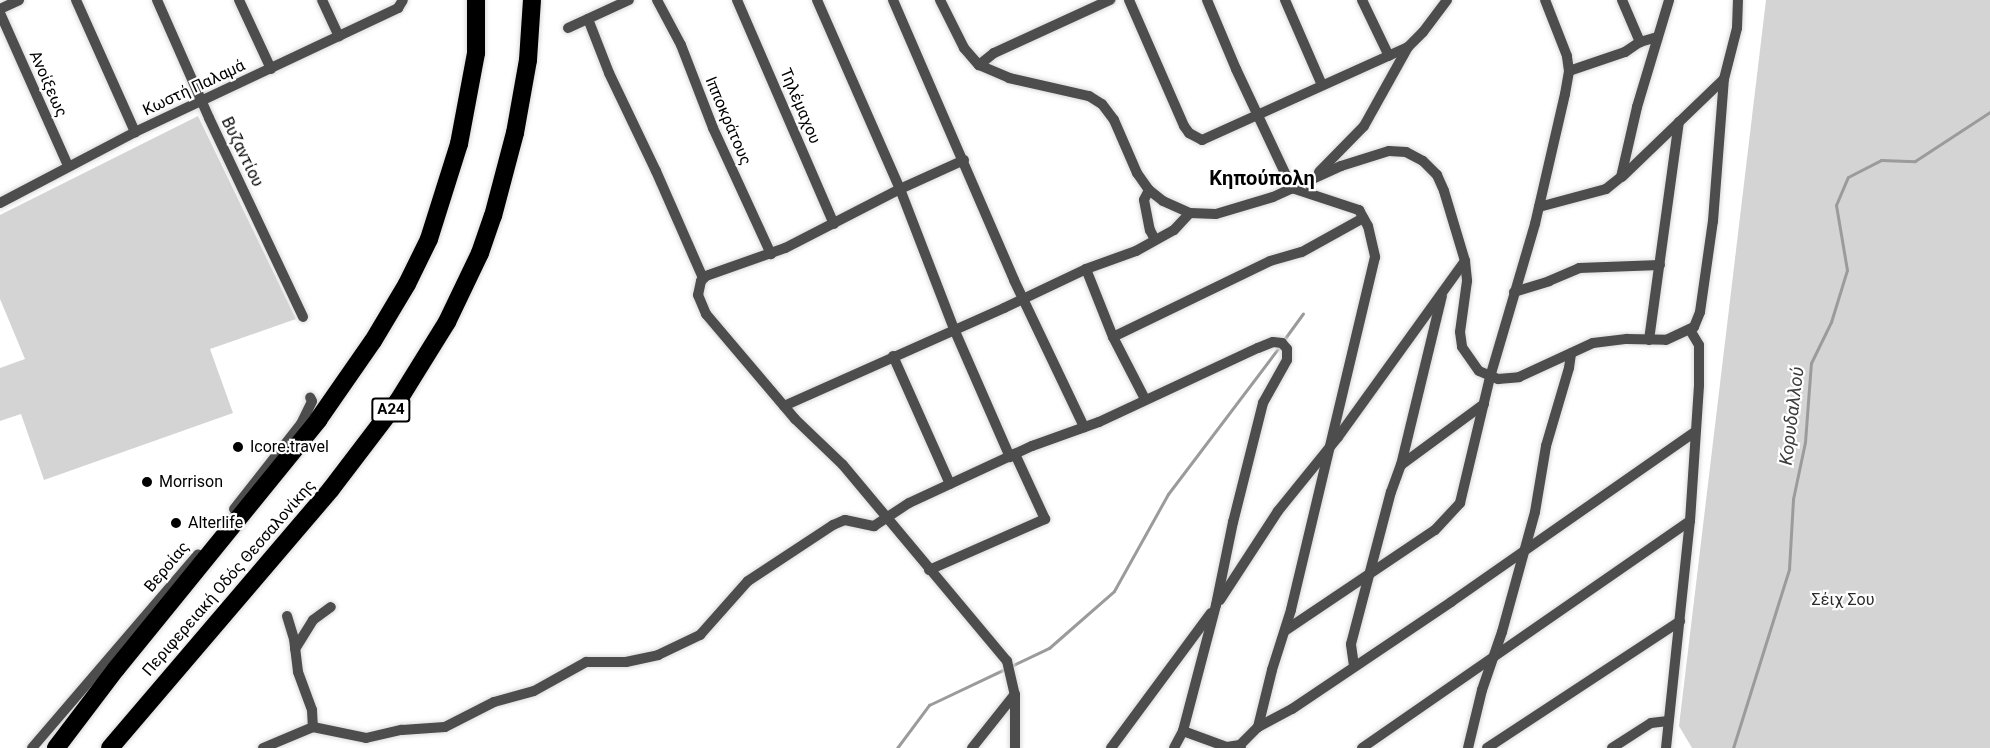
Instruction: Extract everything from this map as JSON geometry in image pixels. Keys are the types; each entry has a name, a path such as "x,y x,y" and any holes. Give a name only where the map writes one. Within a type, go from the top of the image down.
{"highway":[{"name":"Περιφερειακή Οδός Θεσσαλονίκης","path":"57,748 116,669 318,420 368,349 407,285 429,239 459,144 476,52 476,0"},
{"name":"Περιφερειακή Οδός Θεσσαλονίκης","path":"110,748 331,489 403,394 447,322 480,253 493,216 515,133 528,60 532,0"}],"street":[{"path":"0,11 19,0"},
{"path":"76,0 135,132"},
{"name":"Βυζαντίου","path":"158,0 201,102 303,316"},
{"path":"239,0 271,69"},
{"path":"322,0 339,36"},
{"path":"568,28 629,0"},
{"name":"Ιπποκράτους","path":"657,0 681,45 713,128 771,254"},
{"name":"Τηλέμαχου","path":"737,0 834,224"},
{"path":"817,0 900,189 954,329 1045,519 929,570"},
{"path":"893,0 1024,298 1084,427"},
{"path":"940,0 964,48 980,65 1009,78 1098,101 1110,112 1137,173 1149,190 1163,201 1190,213 1216,214 1292,189 1312,179 1389,151 1401,150 1413,155 1433,170 1441,182 1465,261 1467,282 1460,332 1462,347 1472,364 1490,377 1505,379 1519,377 1603,341 1666,340 1690,330 1696,324 1707,267 1718,172 1724,79 1737,28 1738,0"},
{"path":"980,65 994,53 1090,4 1110,0"},
{"path":"1129,0 1189,133 1202,140 1408,47"},
{"path":"1207,0 1256,114 1292,189 1359,210 1368,226 1375,257 1286,630 1272,670 1258,727"},
{"path":"1285,0 1322,85"},
{"path":"1362,0 1389,56"},
{"path":"1312,179 1364,126 1408,47 1423,32 1446,0"},
{"path":"1286,630 1435,530 1460,503 1490,377 1539,207 1569,71 1565,50 1545,0"},
{"path":"1622,0 1640,42"},
{"path":"1621,177 1657,37 1669,0"},
{"name":"Κωστή Παλαμά","path":"0,203 135,132 339,36 402,2"},
{"name":"Ανοίξεως","path":"0,11 68,166"},
{"path":"588,19 609,73 656,171 703,278 698,295 701,308 784,406 843,465 1007,662 1015,694 1015,748"},
{"path":"1569,71 1625,52 1640,42 1657,37"},
{"path":"1539,207 1597,193 1611,186 1724,79"},
{"path":"1649,340 1679,122"},
{"path":"703,278 771,254 900,189 964,160"},
{"path":"1149,190 1144,201 1150,230 1155,240"},
{"path":"784,406 1086,268 1136,251 1174,230 1190,213"},
{"path":"1113,337 1270,261 1302,252 1363,218"},
{"path":"1111,748 1216,605 1278,511 1328,451 1465,261"},
{"path":"1514,292 1579,268 1660,265"},
{"path":"1086,268 1113,337 1145,399"},
{"path":"1354,666 1351,644 1391,492 1401,465 1443,291"},
{"path":"1666,748 1690,521 1700,352 1697,340 1690,330"},
{"path":"263,748 313,727 366,738 402,730 445,727 494,702 534,691 586,662 626,662 658,655 700,635 748,581 832,525 845,520 874,526 909,503 1013,456 1084,427 1273,342 1282,343 1287,350 1283,370 1263,403 1233,522 1216,605 1183,730 1174,748"},
{"path":"1471,746 1482,690 1495,654 1541,489 1546,446 1569,368 1571,353"},
{"path":"893,356 951,484"},
{"name":"Βεροίας","path":"32,748 160,600 276,457 301,424 312,401 310,397"},
{"path":"1401,465 1484,404"},
{"path":"1183,730 1227,747 1241,746 1258,727 1292,709 1695,432"},
{"path":"1362,748 1690,521"},
{"path":"295,650 313,620 332,607"},
{"path":"287,616 292,628 298,672 312,710 313,727"},
{"path":"1487,748 1680,621"},
{"path":"972,748 1015,694"},
{"path":"1612,748 1651,723 1668,721"}],"green space":[{"name":"Σέιχ Σου","path":"1766,0 1990,0 1990,748 1692,748 1679,726"},
{"path":"198,116 296,319 210,349 233,413 44,480 21,414 0,421 0,368 25,359 0,299 0,215"}],"waterway":[{"name":"Κορυδαλλού","path":"1733,748 1789,569 1793,499 1805,442 1811,363 1831,322 1847,270 1836,205 1848,177 1881,160 1915,161 1990,112"},
{"path":"1283,341 1303,313"},
{"path":"897,748 929,705 1049,648 1114,591 1168,494 1280,346"}],"place":[{"name":"Icore.travel","path":"238,447"},
{"name":"Morrison","path":"147,482"},
{"name":"Alterlife","path":"176,523"}],"district":[{"name":"Κηπούπολη","path":"1262,178"}]}
